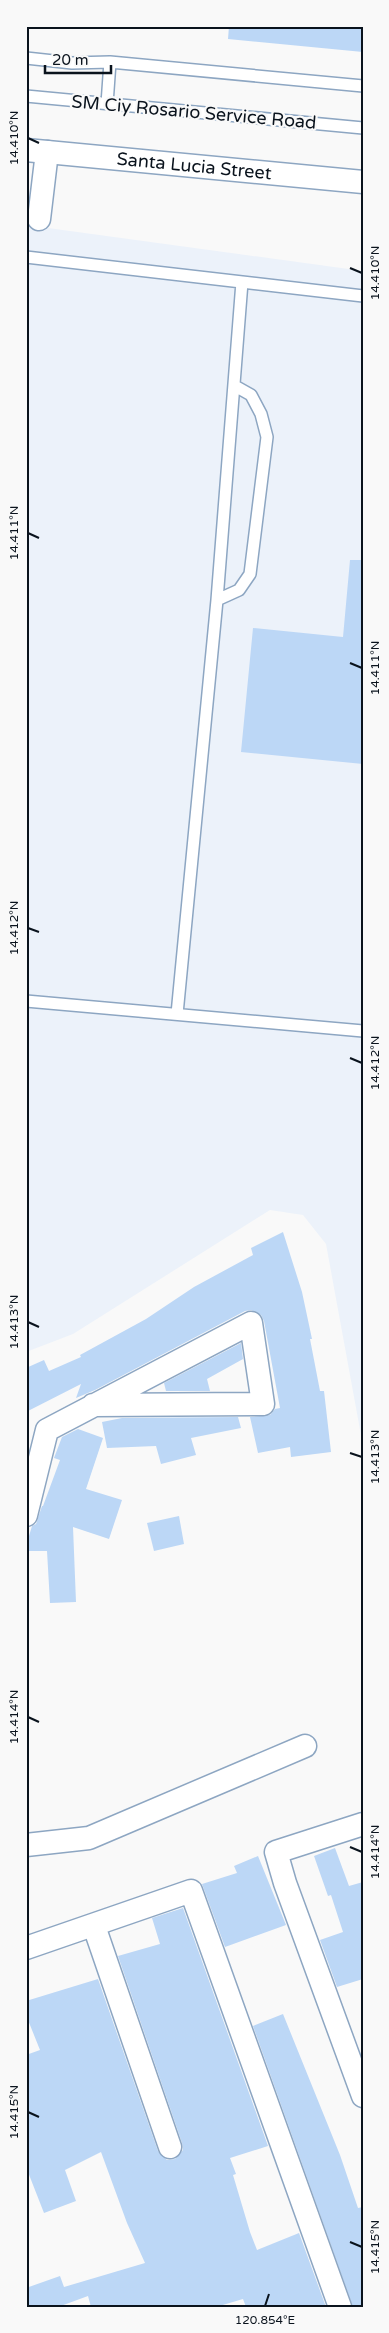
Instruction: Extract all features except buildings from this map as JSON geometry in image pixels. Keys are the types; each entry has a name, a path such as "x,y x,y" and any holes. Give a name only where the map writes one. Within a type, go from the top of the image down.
{"street":[{"name":"Santa Lucia Street","path":"36,151 363,182"},
{"path":"36,151 39,219"},
{"path":"26,1515 47,1430 93,1405 110,1396 251,1323 263,1404 93,1405"},
{"path":"26,1844 89,1838 305,1746"},
{"path":"363,1824 276,1852 285,1883 363,2096"},
{"path":"26,1948 191,1891 340,2307"},
{"path":"94,1926 170,2147"}],"lane":[{"path":"26,58 72,62 110,62 363,86"},
{"path":"107,104 110,62"},
{"name":"SM Ciy Rosario Service Road","path":"26,96 363,128"},
{"path":"26,257 363,296"},
{"path":"177,1014 217,600 242,282"},
{"path":"217,600 239,590 250,574 266,437 262,414 251,395 235,386"},
{"path":"26,1002 363,1031"}],"shaded area":[{"path":"26,225 363,271 363,1446 326,1244 303,1215 270,1210 73,1334 26,1352"}]}
